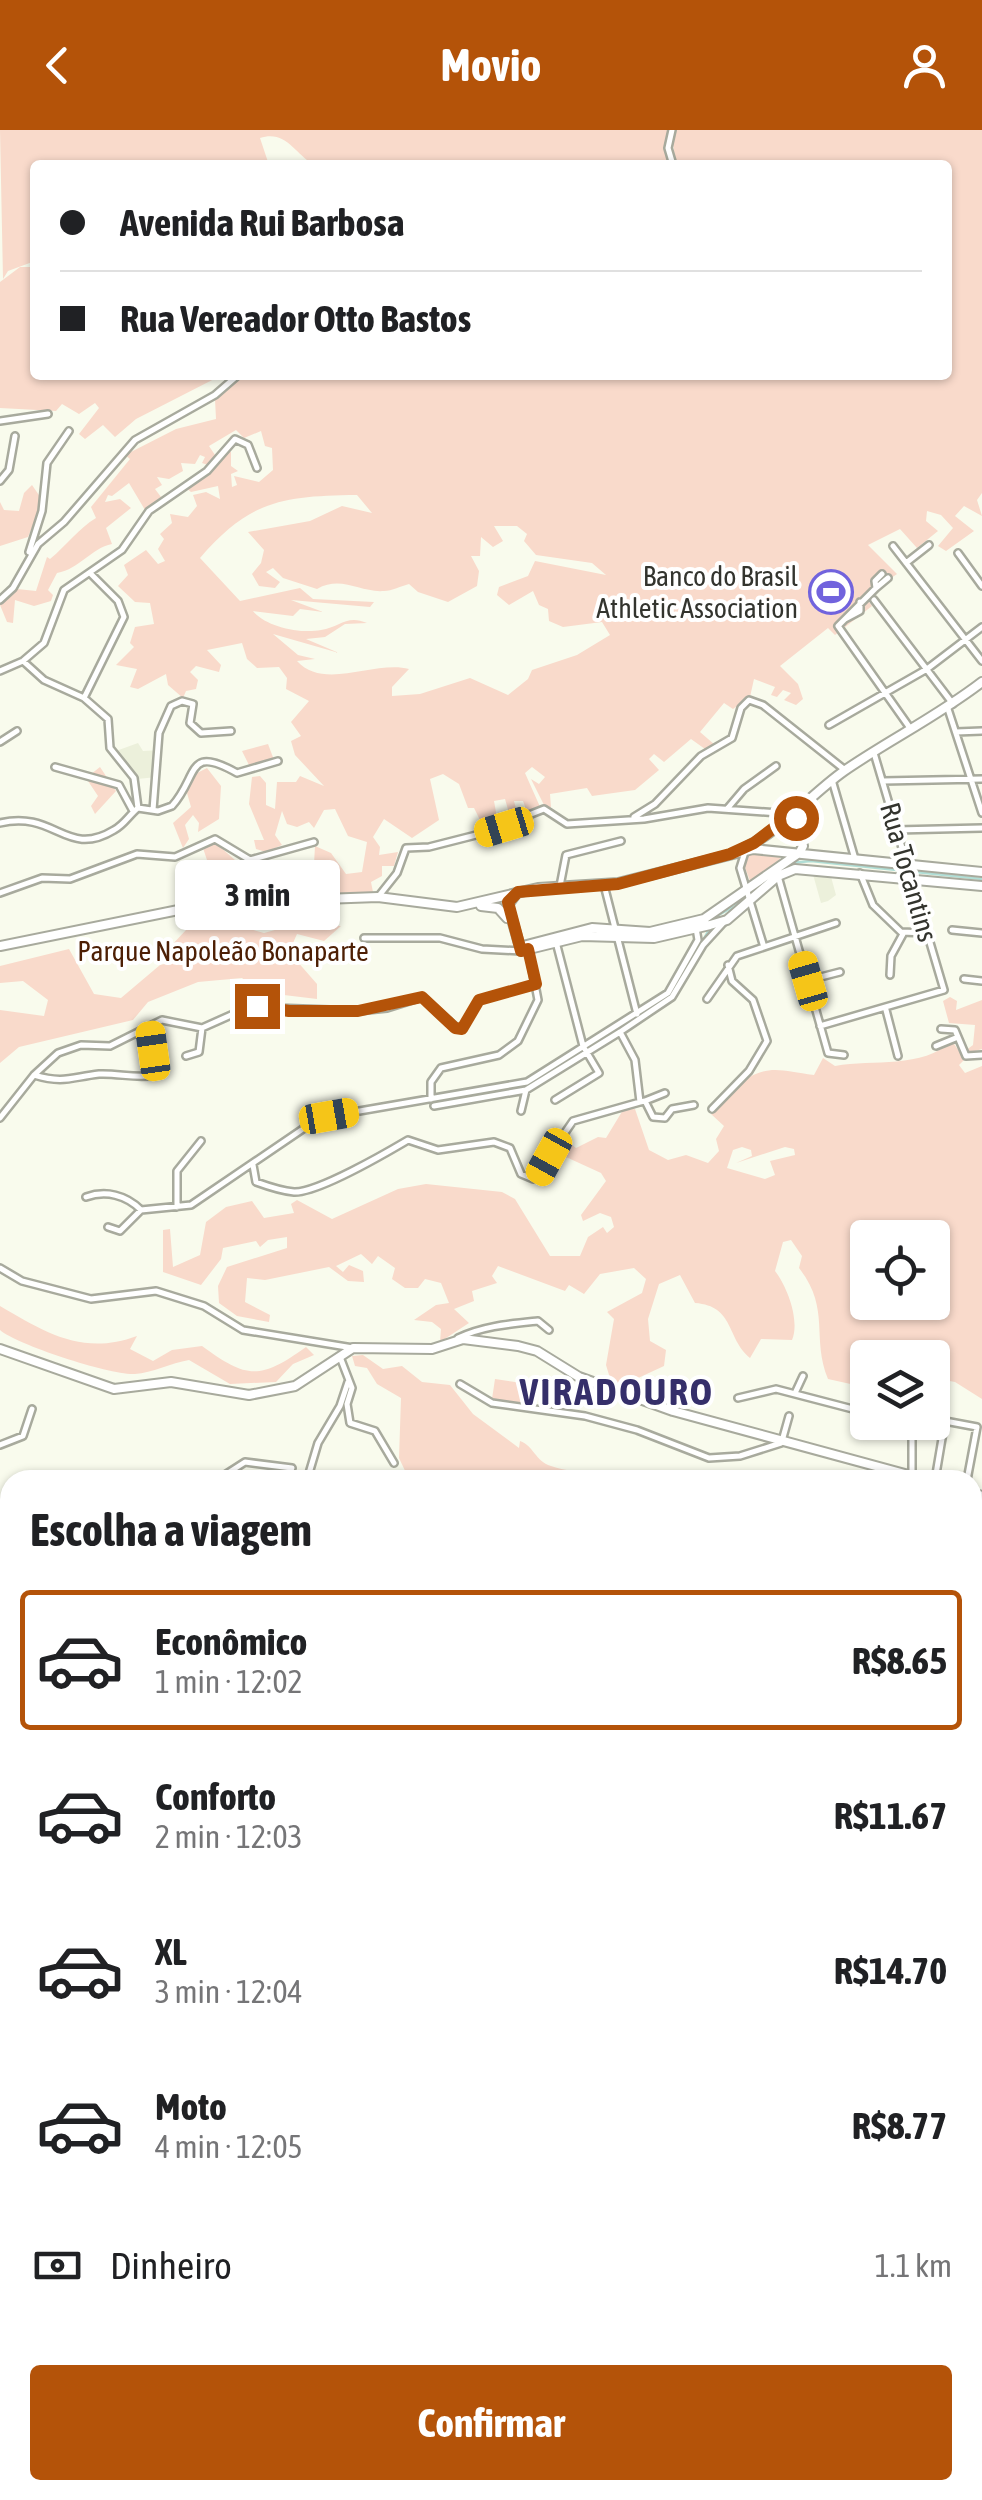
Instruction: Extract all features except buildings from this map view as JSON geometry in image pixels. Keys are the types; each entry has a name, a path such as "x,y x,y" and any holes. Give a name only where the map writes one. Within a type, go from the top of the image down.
{"main road":[{"path":"732,852 770,832 845,770 951,707 982,682"},
{"path":"522,948 593,934 650,932 704,919 797,854 803,846 792,814"},
{"path":"0,949 213,903 378,897 457,907 518,892 604,885 750,849 855,859 982,886"},
{"path":"776,850 781,862"},
{"path":"522,948 592,928 654,938 726,920 778,876 802,868 860,874 982,872"},
{"path":"747,890 765,888"},
{"path":"518,892 508,902 510,921 522,948"},
{"path":"0,949 220,907 367,901 435,911 485,904 510,921"},
{"path":"0,1349 114,1390 178,1382 248,1395 295,1386 352,1348 419,1350 456,1340 528,1348 596,1383 886,1470"}],"street":[{"path":"672,130 668,148 672,160"},
{"path":"28,556 135,440 215,395 232,380"},
{"path":"0,421 48,414"},
{"path":"0,600 13,588 28,556 42,511 47,463 69,431"},
{"path":"0,481 9,470 15,436"},
{"path":"0,672 23,661 50,637 64,590 122,550 149,511 207,471 235,438 248,445 257,468"},
{"path":"906,564 928,544"},
{"path":"893,546 982,662"},
{"path":"958,553 982,586"},
{"path":"84,698 124,616 118,602 91,574"},
{"path":"885,576 860,602 860,612 845,619 839,628 912,730"},
{"path":"874,600 951,707 982,814"},
{"path":"829,724 927,669 982,627"},
{"path":"23,661 53,686 84,698 112,724 110,748 134,778 135,810"},
{"path":"631,820 655,804 701,756 732,738 748,700 763,705 845,770"},
{"path":"153,810 158,733 171,706 182,701 193,704 190,724 200,733 231,731"},
{"path":"0,742 17,731"},
{"path":"956,732 982,731"},
{"name":"Rua Tocantins","path":"874,753 944,990 886,1010"},
{"path":"0,823 30,818 73,840 85,841 115,830 135,810 172,806 195,764 204,760 220,762 236,773 278,761"},
{"path":"727,808 752,782 776,766"},
{"path":"55,767 119,785 135,810"},
{"path":"883,781 982,779"},
{"path":"832,780 855,859"},
{"path":"378,897 397,873 408,847 429,848 480,834 544,809 567,824 727,808 792,814"},
{"path":"896,830 982,828"},
{"path":"0,893 42,878 70,879 137,854 175,856 215,839 250,860 314,842"},
{"path":"560,886 566,856 621,841"},
{"path":"750,849 740,863 762,944"},
{"path":"860,874 872,905 903,934 927,933"},
{"path":"778,876 828,1054 844,1055"},
{"path":"604,885 637,1014"},
{"path":"432,1103 522,1085 672,997 706,941 726,920"},
{"path":"707,999 728,965 762,944 836,923"},
{"path":"108,1227 120,1231 141,1210 191,1205 320,1118 526,1090 672,988 698,940 696,928"},
{"path":"952,930 982,933"},
{"path":"890,975 892,956 903,934"},
{"path":"364,938 440,938 482,950 522,948 538,1000 518,1041 498,1055 442,1068 430,1082 432,1103"},
{"path":"555,1100 598,1074 586,1048 556,942"},
{"path":"712,1109 749,1071 766,1042 753,1000 732,981 728,965"},
{"path":"808,981 840,972"},
{"path":"964,979 982,981"},
{"path":"0,1117 34,1074 69,1048 110,1046 169,1019 202,1028 249,1007 358,1011 422,997 458,1029 464,1026 479,1000 536,984"},
{"path":"820,1026 886,1010 898,1056"},
{"path":"34,1074 74,1082 99,1074 137,1079 157,1075 150,1027"},
{"path":"186,1056 199,1052 202,1028"},
{"path":"941,1029 953,1028 966,1056 982,1055"},
{"path":"614,1032 635,1060 643,1101 657,1118 665,1118 672,1109 694,1105"},
{"path":"936,1046 958,1037"},
{"path":"521,1111 526,1090"},
{"path":"253,1165 256,1182 296,1192 338,1174 357,1172 372,1158 408,1140 443,1150 459,1144 474,1147 494,1142 510,1148 521,1174 533,1179 567,1124 665,1093"},
{"path":"177,1207 177,1171 201,1141"},
{"path":"86,1197 102,1193 118,1196 141,1210"},
{"path":"0,1268 22,1281 91,1299 156,1291 204,1306 243,1330 352,1348"},
{"path":"456,1340 471,1330 514,1323 538,1321 548,1330"},
{"path":"340,1354 352,1388 346,1404 350,1423 377,1433 394,1463"},
{"path":"795,1392 803,1376"},
{"path":"310,1470 318,1443 340,1406 348,1382"},
{"path":"460,1384 492,1402 549,1409 637,1430 709,1458 731,1458 784,1441 789,1416"},
{"path":"738,1398 772,1390 795,1392 850,1408"},
{"path":"0,1444 23,1436 32,1409"},
{"path":"937,1470 944,1422 977,1427 969,1470"},
{"path":"763,1447 764,1436"},
{"path":"912,1440 914,1470"},
{"path":"234,1470 248,1462 292,1468"}],"shaded area":[{"path":"138,743 143,751 161,750 157,777 137,779 116,751"},
{"path":"812,871 830,873 836,895 828,901 821,903"}],"green space":[{"path":"0,130 675,130 670,137 673,160 308,160 283,140 269,136 260,138 267,160 30,160 30,263 8,271 3,279"},
{"path":"677,130 982,130 982,493 977,500 982,516 964,506 955,516 974,531 946,551 938,546 953,528 941,515 927,511 926,521 938,531 917,548 900,529 868,545 897,574 865,596 872,606 835,635 828,628 780,666 798,684 803,699 796,705 784,700 791,693 783,690 777,697 771,695 775,687 754,679 750,697 733,709 724,703 700,732 715,745 705,749 691,739 664,762 654,754 649,759 659,770 635,790 592,796 587,788 550,794 551,807 546,809 531,779 539,784 545,777 532,767 525,773 541,809 527,812 523,801 514,801 518,816 511,820 505,799 494,801 498,823 484,828 474,808 468,808 459,784 443,774 430,779 439,820 412,838 384,819 373,837 380,847 379,855 398,852 394,866 382,866 382,876 371,882 373,892 328,896 324,872 314,864 315,846 331,853 346,874 362,872 367,842 348,836 335,809 324,810 314,828 309,822 297,827 287,824 282,811 275,835 282,845 266,852 256,849 254,840 264,840 249,804 252,777 260,776 266,783 266,805 275,809 277,782 296,782 300,776 324,786 295,755 291,741 301,736 291,722 309,701 286,689 287,678 279,667 257,668 247,659 242,643 207,650 221,665 219,672 196,666 190,672 198,680 196,689 186,691 183,698 168,685 166,674 138,689 130,687 137,669 116,665 134,647 130,643 135,627 154,624 150,603 135,602 118,586 128,575 124,565 146,550 158,564 165,561 158,549 164,539 160,534 172,523 170,514 188,517 197,506 193,495 206,492 220,499 218,486 191,492 185,487 204,478 226,451 231,452 231,466 238,471 231,474 232,487 237,485 234,476 259,482 273,470 272,448 265,446 261,431 244,438 236,430 209,446 215,455 208,465 202,463 205,457 200,455 195,464 181,463 183,471 169,479 157,477 162,485 155,489 161,497 145,510 129,483 108,495 105,502 120,499 131,508 106,528 112,544 57,573 48,590 53,595 51,601 34,606 15,600 13,623 7,622 0,605 17,589 36,591 47,557 50,559 96,518 91,507 130,459 125,455 176,429 216,419 215,399 237,380 952,380 952,160 675,160 672,137","holes":["357,495 372,513 342,506 310,521 248,532 264,550 261,563 252,574 259,586 275,588 280,582 266,572 273,568 283,578 317,589 343,584 384,591 409,584 418,592 448,602 477,586 479,571 471,556 480,556 481,537 493,547 503,541 494,526 517,526 527,534 524,541 536,555 592,563 606,575 535,561 528,576 499,587 497,595 509,605 533,591 539,605 548,609 549,621 563,627 602,622 610,635 577,655 532,670 528,679 508,695 470,678 420,694 392,696 392,687 409,669 335,674 308,670 297,661 315,659 298,655 273,634 339,653 306,639 325,637 345,624 367,623 354,620 321,630 294,630 266,621 253,611 293,616 300,609 323,612 291,600 370,607 374,602 313,599 300,588 240,601 200,558 235,524 252,513 288,500"]},
{"path":"20,267 30,267 30,380 212,380 136,419 115,437 103,425 85,439 79,434 99,408 95,403 79,414 62,404 56,411 0,408 0,282"},
{"path":"32,485 43,501 28,537 0,546 0,502 4,510 19,511 24,493"},
{"path":"268,744 274,760 250,767 242,751"},
{"path":"100,767 116,791 95,814 91,806 98,796 86,778"},
{"path":"207,768 221,786 219,819 198,832 199,823 193,815 185,825 189,839 183,848 173,823 191,807 187,793 193,775"},
{"path":"202,845 218,845 244,868 241,881 230,890 215,884"},
{"path":"748,852 780,854 780,859 750,881 743,862"},
{"name":"Parque Napoleão Bonaparte","path":"225,922 264,933 293,925 341,926 324,941 297,934 289,952 317,984 317,999 259,992 242,978 198,982 148,1002 133,1020 19,1047 0,1063 0,1010 44,1016 48,1000 23,981 0,983 0,966 69,949 94,994 121,998 160,965 186,959 190,946 174,953 170,947 186,930"},
{"path":"950,997 957,1001 956,1010 982,1000 982,1049 972,1052 959,1065 965,1073 982,1066 982,1399 950,1381 950,1340 850,1340 850,1384 828,1379 815,1297 799,1268 802,1256 791,1240 783,1242 775,1271 791,1305 795,1324 792,1340 761,1339 750,1358 724,1316 708,1305 695,1303 680,1275 659,1284 648,1319 650,1341 666,1350 664,1366 636,1379 628,1393 613,1388 606,1365 614,1319 607,1312 642,1293 646,1279 634,1268 600,1274 584,1294 569,1285 565,1291 498,1266 492,1276 497,1283 472,1291 474,1301 454,1309 469,1323 440,1342 441,1329 432,1322 414,1320 436,1305 449,1303 441,1283 425,1279 418,1288 405,1288 392,1279 395,1268 378,1256 372,1264 361,1254 336,1266 343,1272 349,1265 363,1271 364,1282 348,1281 329,1267 265,1280 247,1278 245,1302 270,1315 269,1322 237,1316 219,1303 218,1286 227,1267 287,1248 287,1237 268,1240 260,1247 256,1241 223,1248 221,1259 201,1285 163,1272 163,1230 170,1229 173,1267 200,1255 206,1222 226,1207 252,1201 264,1218 294,1213 291,1204 297,1200 332,1219 398,1189 426,1184 502,1192 515,1199 550,1256 580,1256 588,1237 603,1227 607,1233 614,1227 611,1217 600,1213 583,1221 581,1215 606,1181 601,1173 555,1152 563,1138 576,1148 598,1137 606,1138 623,1110 635,1109 649,1150 668,1160 686,1155 708,1163 719,1151 716,1139 724,1126 711,1114 744,1080 772,1070 814,1075 823,1058 835,1066 912,1059 927,1056 952,1041 961,1054 973,1045 975,1025 949,1023 943,1001","holes":["785,1147 794,1149 795,1155 770,1161 775,1175 765,1179 727,1168 733,1150 751,1150 752,1156 736,1163"]},
{"path":"0,1306 66,1339 99,1344 137,1336 130,1349 153,1361 172,1350 202,1346 230,1364 253,1371 276,1366 306,1347 314,1355 293,1364 276,1382 230,1384 189,1360 141,1373 124,1373 66,1358 10,1336 0,1330"},
{"path":"363,1355 383,1369 402,1366 422,1382 450,1385 473,1414 519,1448 520,1441 546,1464 570,1470 405,1470 399,1458 401,1398 377,1384 367,1368 355,1366 352,1356"},
{"path":"495,1379 536,1385 533,1405 492,1399"}],"waterway":[{"path":"791,863 811,861 982,879"},
{"path":"735,905 745,897"},
{"path":"708,921 733,907"},
{"path":"688,966 709,930"},
{"path":"521,1088 634,1020"}],"place":[{"name":"Banco do Brasil Athletic Association","path":"831,592"}],"district":[{"name":"VIRADOURO","path":"617,1391"}],"route":[{"path":"257,1006 289,1011 358,1011 386,1008 422,997 455,1028 462,1029 479,1000 536,984 528,949 521,951 510,921 508,902 518,892 618,884 730,854 754,843 792,814 796,818"}]}
